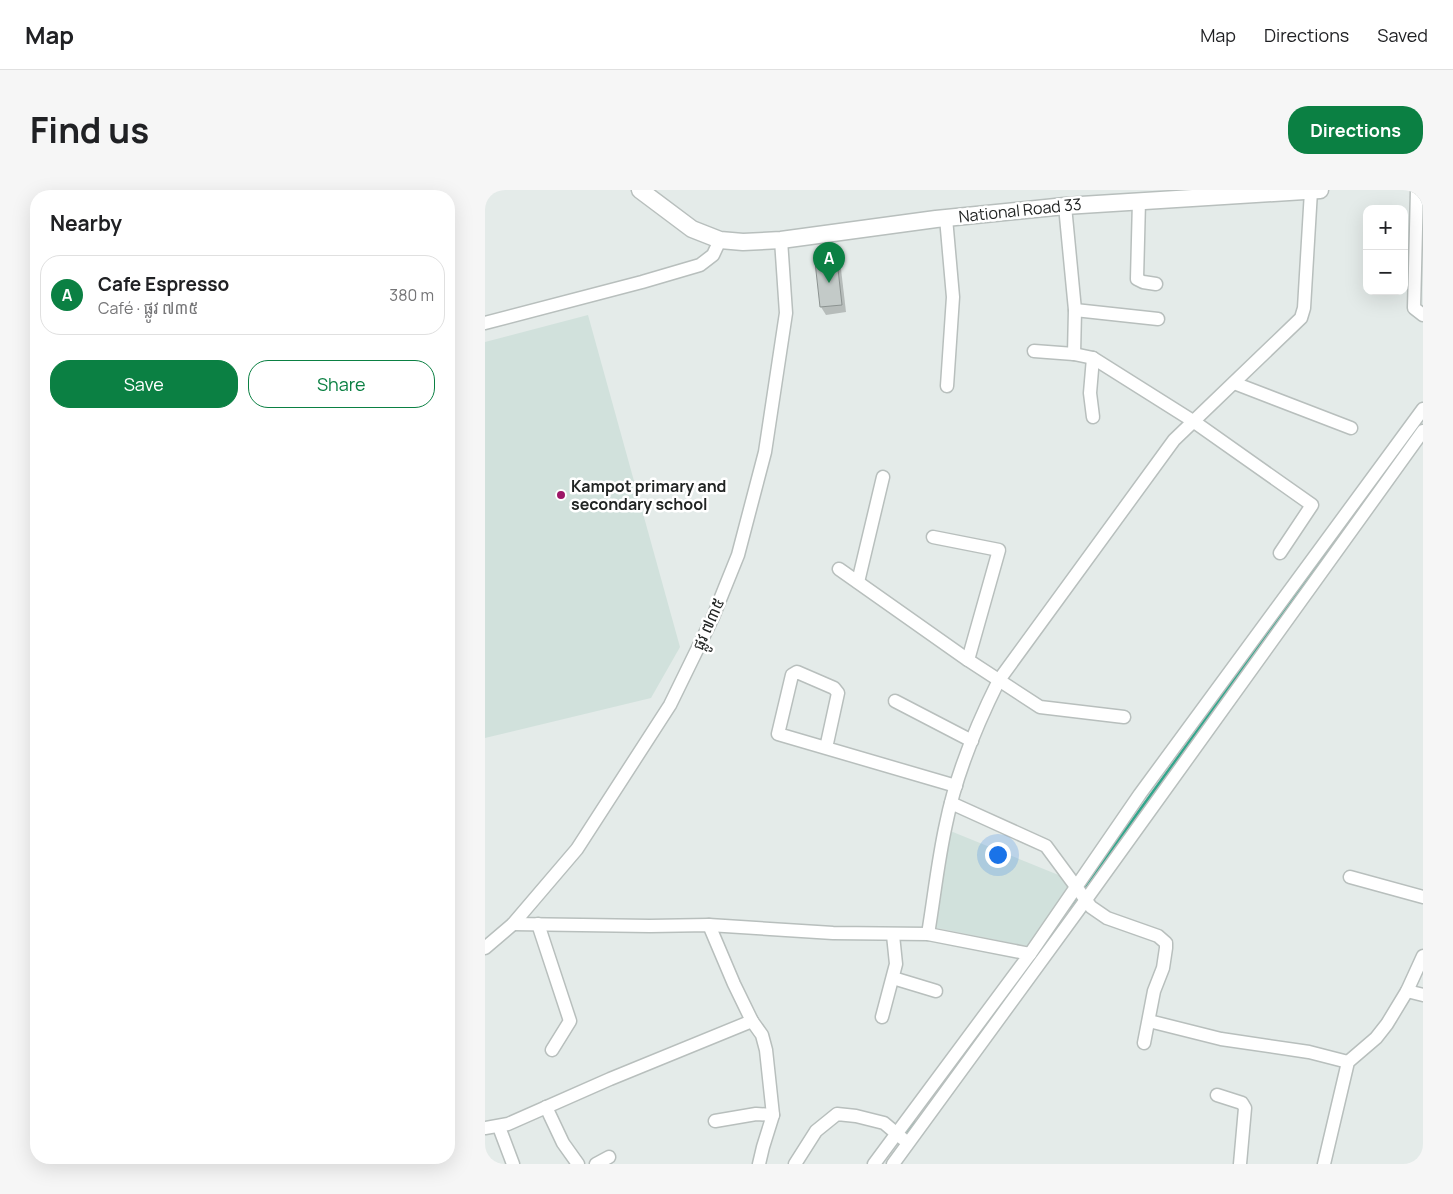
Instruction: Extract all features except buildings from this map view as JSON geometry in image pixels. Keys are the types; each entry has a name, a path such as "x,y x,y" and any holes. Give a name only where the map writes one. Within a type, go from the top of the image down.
{"main road":[{"name":"National Road 33","path":"640,190 692,229 720,240 743,242 781,240 946,218 1065,206 1320,190"}],"street":[{"path":"1417,190 1414,308 1423,314"},
{"path":"928,934 945,825 951,803 979,721 999,680 1175,440 1301,318 1303,314 1311,191"},
{"path":"1139,201 1137,279 1156,284"},
{"path":"1065,206 1075,310 1074,354"},
{"path":"946,218 953,297 947,386"},
{"path":"485,323 700,264 713,255 720,240"},
{"name":"ផ្លូវ ៧៣៥","path":"485,948 513,924 577,849 670,705 713,617 738,555 765,452 786,313 781,240"},
{"path":"1075,310 1158,319"},
{"path":"1034,351 1074,354 1093,358 1193,421 1312,504 1280,553"},
{"path":"1093,358 1090,393 1093,417"},
{"path":"1234,382 1351,428"},
{"path":"874,1164 959,1047 1030,954 1146,786 1423,408"},
{"path":"893,1164 1423,431"},
{"path":"858,582 883,477"},
{"path":"933,536 999,550 968,660"},
{"path":"839,569 968,660 1040,707 1124,717"},
{"path":"826,748 838,693 834,688 795,672 792,674 778,734 956,786"},
{"path":"895,701 972,741"},
{"path":"951,803 1046,846 1085,901 1107,918 1158,936 1165,943 1163,968 1154,991 1144,1043"},
{"path":"1350,877 1423,897"},
{"path":"513,924 709,925 893,935 928,934 1030,954"},
{"path":"538,924 570,1021 553,1050"},
{"path":"709,925 734,984 752,1021 762,1035 766,1050 773,1115 759,1164"},
{"path":"883,1018 896,964 893,935"},
{"path":"1324,1164 1348,1062 1376,1038 1387,1024 1407,991 1423,956"},
{"path":"893,978 937,991"},
{"path":"1407,991 1423,995"},
{"path":"485,1128 499,1127 752,1021"},
{"path":"1149,1021 1221,1039 1309,1052 1348,1062"},
{"path":"1217,1095 1242,1103 1245,1108 1240,1164"},
{"path":"546,1107 563,1143 578,1164"},
{"path":"715,1121 756,1114 773,1115"},
{"path":"795,1164 816,1131 837,1114 857,1116 883,1123 908,1144"},
{"path":"499,1127 513,1164"},
{"path":"596,1164 609,1157"}],"shaded area":[{"name":"Kampot primary and secondary school","path":"588,315 680,647 651,698 485,738 485,342"},
{"path":"948,830 1061,876 1071,889 1032,947 932,927"}],"waterway":[{"path":"1083,889 1347,523"},
{"path":"1069,908 1079,894"},
{"path":"903,1136 914,1121"}],"place":[{"name":"Cafe Espresso","path":"829,283"},
{"name":"Kampot primary and secondary school","path":"561,495"}]}
